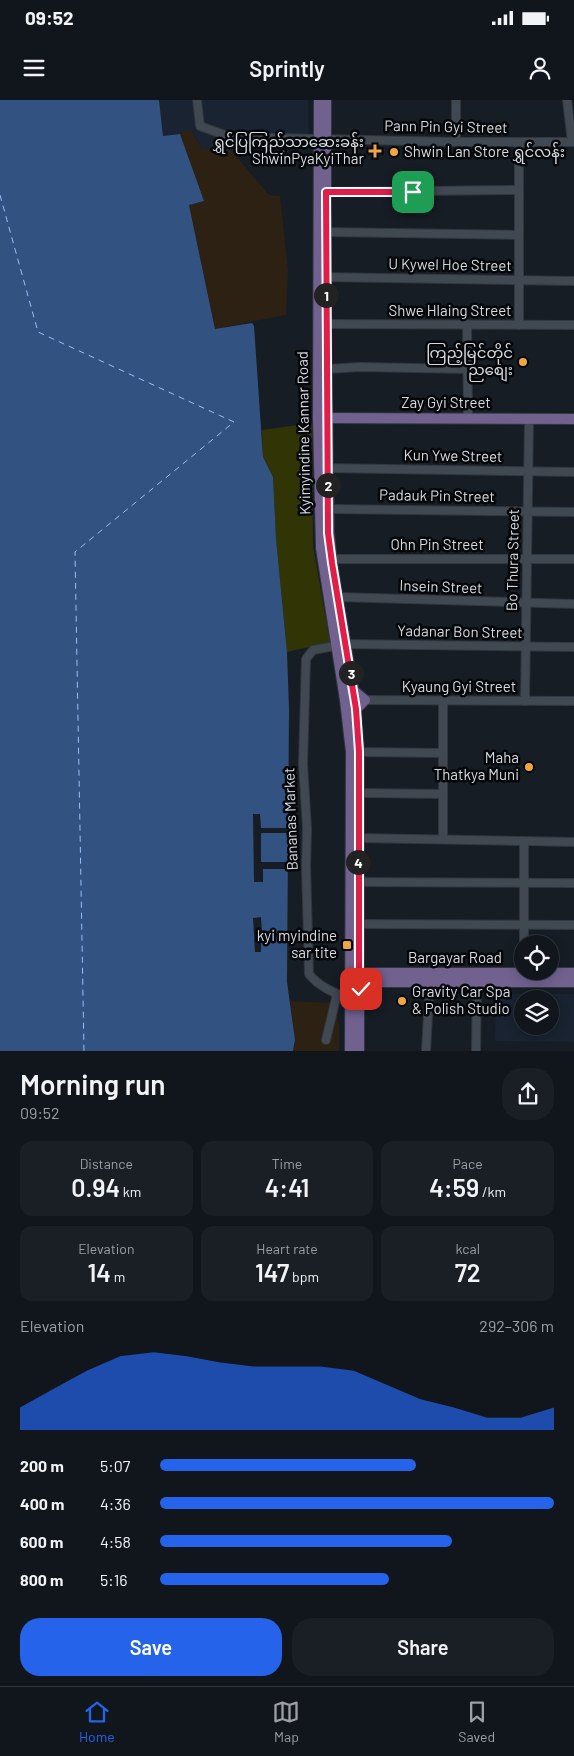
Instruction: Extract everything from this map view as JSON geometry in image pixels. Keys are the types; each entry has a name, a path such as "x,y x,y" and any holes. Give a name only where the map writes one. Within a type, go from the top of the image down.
{"main road":[{"name":"Kyimyindine Kannar Road","path":"318,100 322,138 324,199 322,277 329,509 327,559 338,597 341,645"},
{"path":"322,138 326,100"},
{"path":"324,199 326,232 322,277 326,324 327,403 325,421 341,417"},
{"path":"327,403 334,413 341,417"},
{"name":"Zay Gyi Street","path":"341,417 574,419"},
{"name":"Kyimyindine Kannar Road","path":"327,467 327,559 341,645 355,700 355,882 359,976"},
{"name":"Kyimyindine Kannar Road","path":"350,1051 354,996 359,976 355,882 359,793 355,752 355,700"},
{"name":"Bargayar Road","path":"559,974 574,973"},
{"name":"Bargayar Road","path":"359,976 430,978 514,975"},
{"path":"354,996 363,985 359,976"},
{"name":"Bargayar Road","path":"559,980 574,982"},
{"name":"Kyimyindine Kannar Road","path":"354,996 359,1051"}],"street":[{"name":"Pann Pin Gyi Street","path":"197,100 200,126 230,137 456,142 573,142"},
{"path":"456,100 456,142"},
{"path":"567,100 573,142"},
{"path":"519,142 519,325"},
{"path":"324,199 519,190"},
{"path":"326,232 519,235"},
{"name":"U Kywel Hoe Street","path":"322,277 574,281"},
{"name":"Shwe Hlaing Street","path":"326,324 574,325"},
{"path":"467,324 468,418"},
{"path":"326,369 468,370"},
{"name":"Bo Thura Street","path":"525,701 529,419"},
{"name":"Kun Ywe Street","path":"327,467 574,472"},
{"name":"Padauk Pin Street","path":"329,509 574,512"},
{"name":"Ohn Pin Street","path":"327,559 574,559"},
{"name":"Insein Street","path":"338,597 574,604"},
{"name":"Yadanar Bon Street","path":"341,645 574,647"},
{"name":"Bananas Market","path":"341,645 313,650 306,659 303,764 307,829 306,866 309,974 316,983 337,994 354,996"},
{"name":"Kyaung Gyi Street","path":"355,700 574,701"},
{"path":"443,700 443,839"},
{"path":"355,752 443,753"},
{"path":"359,793 443,794"},
{"path":"358,838 574,842"},
{"path":"524,842 524,935"},
{"path":"355,882 574,883"},
{"path":"358,924 574,925"},
{"path":"476,1051 477,977"},
{"path":"426,1051 430,978"},
{"path":"326,1040 337,994"}],"shaded area":[{"path":"159,100 308,100 309,148 202,149 191,130 180,134 163,136"},
{"path":"191,130 202,149 230,149 269,195 280,196 288,270 286,315 215,329 189,205 204,201 180,134"},
{"path":"496,994 514,994 514,1035 559,1035 559,994 574,994 574,1042 495,1041"},
{"path":"290,1001 334,1003 339,1026 339,1051 293,1051 295,1044"}],"green space":[{"path":"312,423 313,546 330,642 287,652 276,538 273,477 263,457 262,430"}],"water":[{"path":"0,100 159,100 163,136 180,134 204,201 189,205 215,329 252,323 254,326 263,457 273,477 276,538 287,652 289,709 287,982 295,1040 293,1051 0,1051"}],"pier":[{"path":"253,814 260,814 261,828 287,828 288,833 261,833 261,862 287,862 287,869 263,869 263,882 254,882"},
{"path":"261,917 262,934 288,932 288,936 261,938 261,952 255,952 253,918"}],"ferry route":[{"path":"0,195 38,332 234,422 75,552 84,1051"}],"place":[{"name":"ရွှင်ပြကြည်သာဆေးခန်း ShwinPyaKyiThar","path":"375,151"},
{"name":"Shwin Lan Store ရွှင်လန်း","path":"394,152"},
{"name":"ကြည့်မြင်တိုင် ညစျေး","path":"523,362"},
{"name":"Maha Thatkya Muni","path":"529,767"},
{"name":"kyi myindine sar tite","path":"347,945"},
{"name":"Gravity Car Spa & Polish Studio","path":"402,1001"}],"route":[{"path":"361,989 359,994 359,752 356,709 328,533 326,192 413,192"}]}
